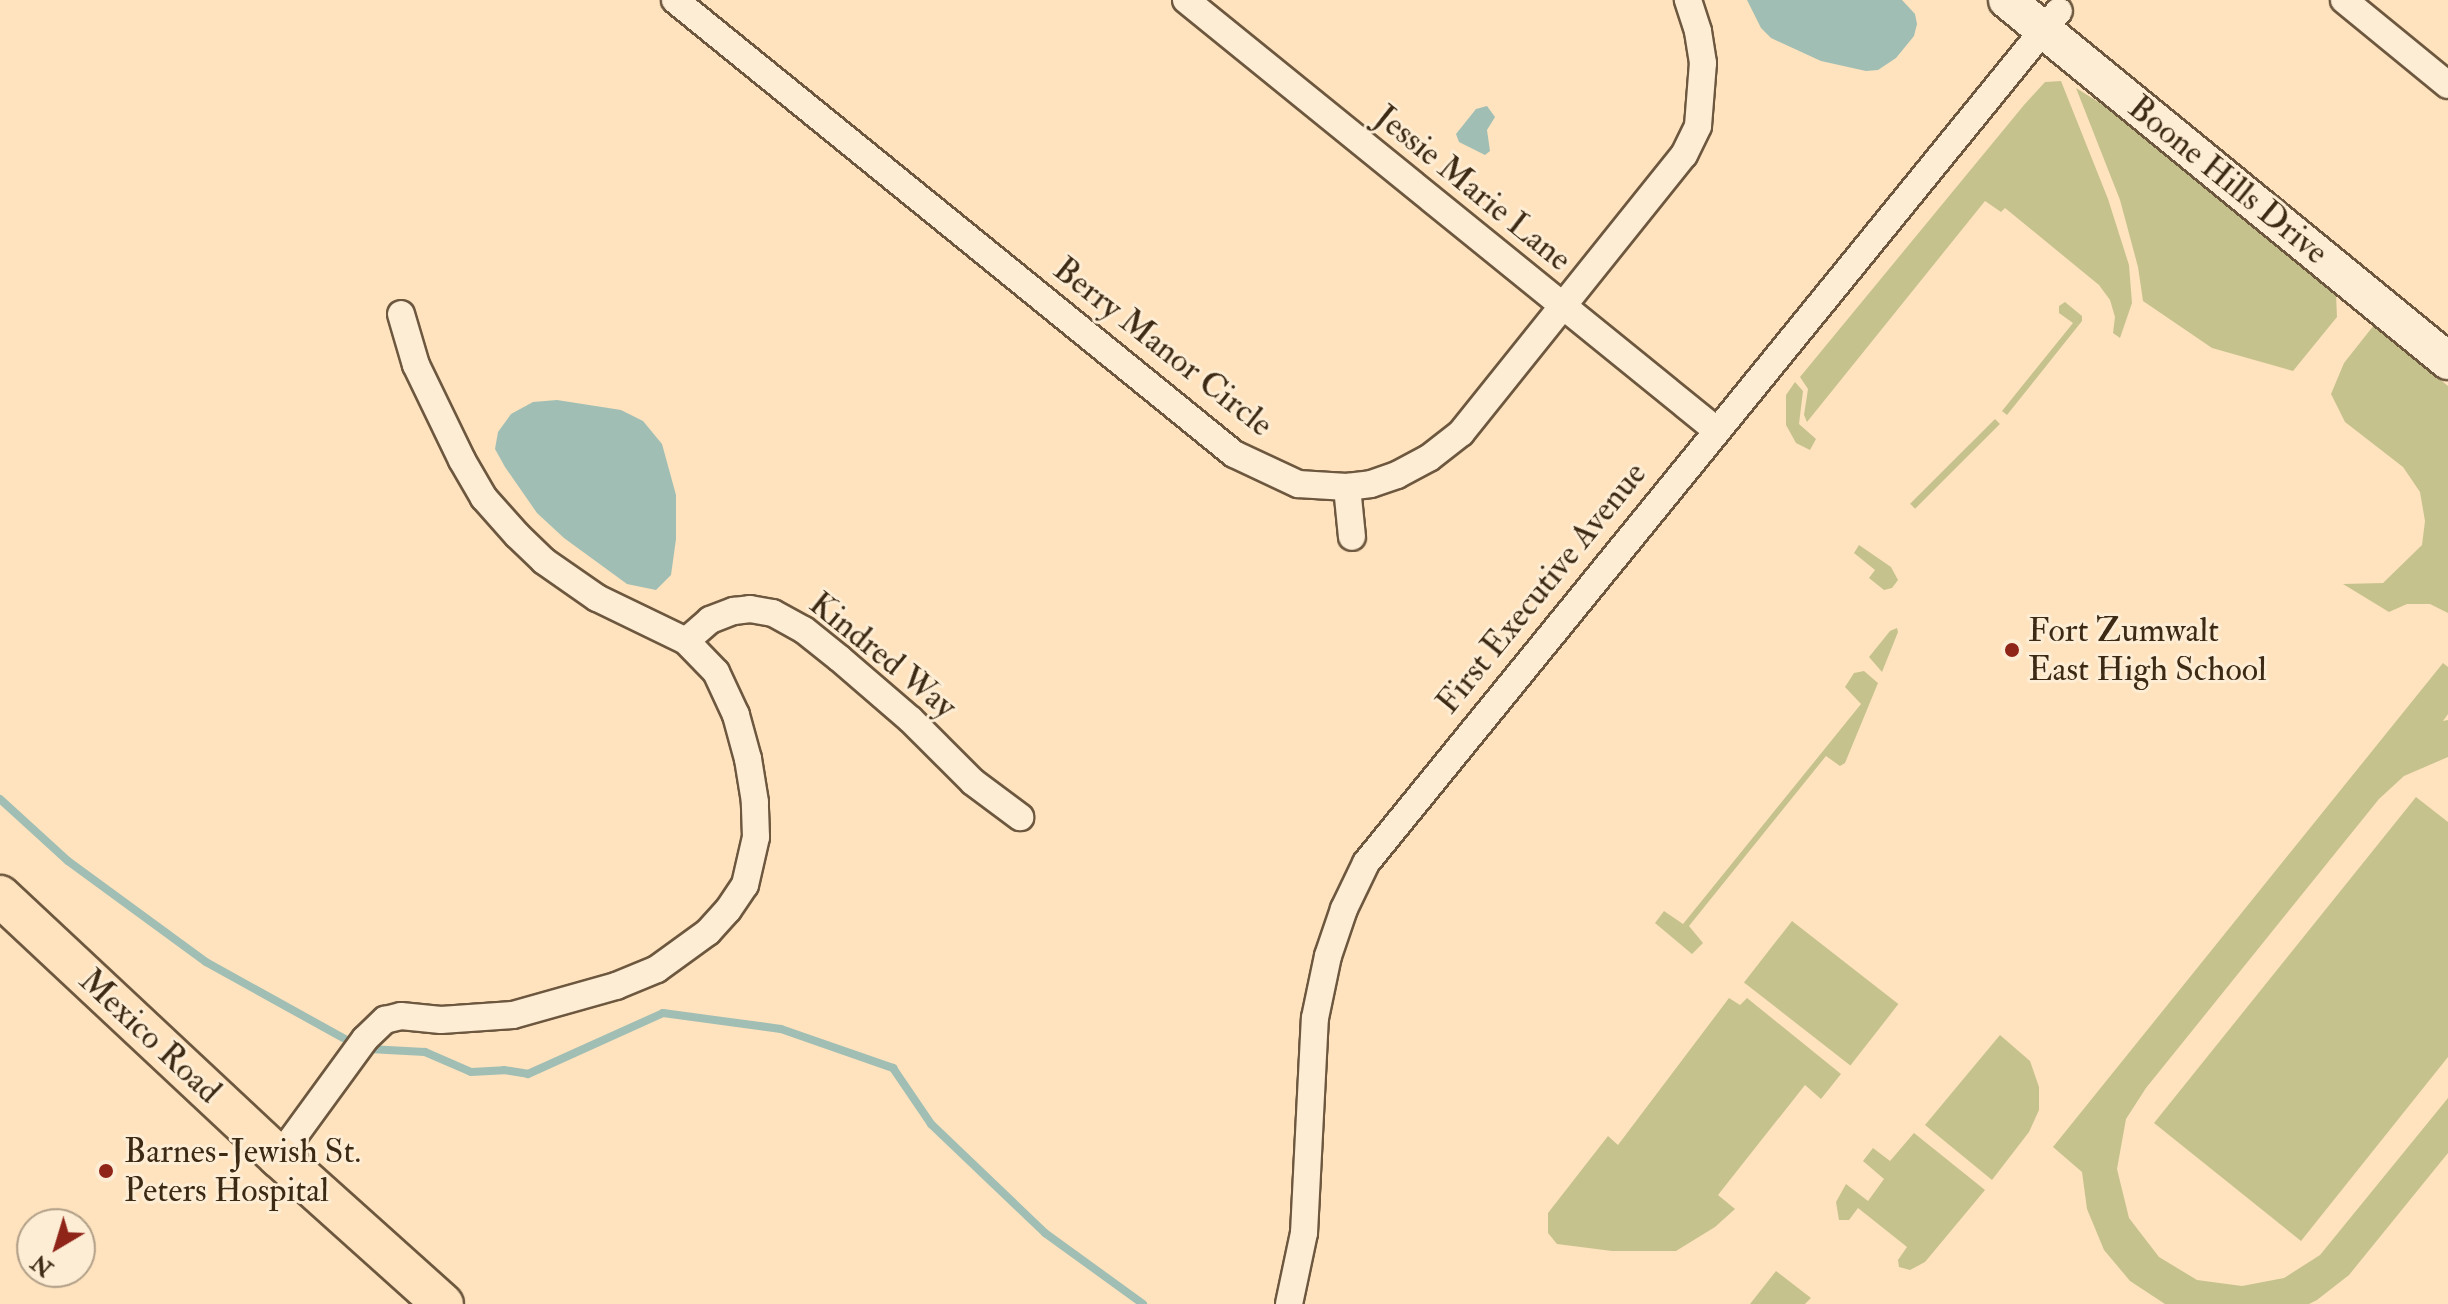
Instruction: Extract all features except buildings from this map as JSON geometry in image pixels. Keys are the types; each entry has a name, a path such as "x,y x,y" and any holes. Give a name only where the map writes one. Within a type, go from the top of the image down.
{"main road":[{"name":"Mexico Road","path":"0,896 279,1157 443,1304"}],"street":[{"name":"Berry Manor Circle","path":"675,0 1234,454 1298,484 1347,487 1371,484 1397,475 1429,458 1461,433 1666,182 1698,126 1703,63 1698,31 1688,0"},
{"name":"Jessie Marie Lane","path":"1186,0 1716,430"},
{"name":"Boone Hills Drive","path":"2007,0 2049,14 2448,330"},
{"path":"2344,0 2448,85"},
{"name":"Boone Hills Drive","path":"2049,14 2448,361"},
{"name":"First Executive Avenue","path":"1289,1304 1304,1233 1315,1018 1328,956 1366,863 2049,14"},
{"path":"279,1157 365,1039 385,1020 401,1016 441,1020 513,1015 616,986 657,969 708,932 728,910 752,866 755,802 736,715 716,672 686,641 573,583 517,535 484,498 416,365 401,314"},
{"path":"1347,487 1352,537"},
{"name":"Kindred Way","path":"686,641 710,620 734,611 750,609 773,613 804,630 839,658 910,719 973,782 1020,817"}],"shaded area":[{"path":"2061,81 2108,199 2129,265 2132,303 2120,338 2113,333 2115,317 2110,300 2099,285 2005,208 2001,212 1985,201 1807,422 1804,415 1808,389 1800,377 2024,105 2045,82"},
{"path":"2076,88 2113,111 2336,294 2337,317 2293,371 2212,348 2143,301 2138,267 2120,200"},
{"path":"2065,302 2082,316 2082,321 2007,415 2002,411 2073,323 2059,313 2059,306"},
{"path":"2374,325 2448,386 2448,613 2430,604 2407,604 2389,612 2343,584 2383,583 2422,545 2425,521 2420,492 2403,467 2345,422 2331,394 2344,363"},
{"path":"1795,382 1803,391 1799,424 1816,439 1810,450 1796,443 1786,425 1786,395"},
{"path":"1995,419 2000,424 1915,509 1910,504"},
{"path":"1859,545 1891,567 1898,580 1892,588 1884,590 1869,578 1875,570 1854,553"},
{"path":"1897,628 1882,672 1869,657 1890,631"},
{"path":"2443,663 2448,667 2448,714 2443,721 2448,720 2448,757 2404,776 2379,799 2146,1088 2126,1119 2117,1169 2129,1218 2159,1257 2197,1280 2242,1286 2284,1278 2320,1255 2448,1098 2448,1153 2349,1275 2317,1300 2309,1304 2165,1304 2130,1281 2104,1250 2087,1209 2082,1172 2053,1147"},
{"path":"1864,671 1878,683 1845,763 1840,766 1826,756 1689,926 1703,943 1692,954 1655,923 1664,911 1683,924 1861,704 1845,687 1854,673"},
{"path":"2416,797 2448,822 2448,1057 2301,1241 2154,1123"},
{"path":"1792,921 1898,1004 1850,1066 1744,982"},
{"path":"1729,998 1740,1005 1747,998 1841,1074 1821,1099 1805,1085 1718,1195 1735,1209 1715,1227 1676,1251 1612,1251 1557,1244 1548,1233 1548,1213 1608,1136 1618,1145"},
{"path":"2000,1035 2030,1061 2039,1087 2039,1110 2029,1132 1992,1180 1925,1125"},
{"path":"1914,1133 1985,1190 1925,1262 1910,1270 1899,1267 1898,1260 1907,1247 1858,1208 1849,1220 1839,1220 1836,1202 1846,1184 1868,1201 1884,1179 1863,1161 1873,1148 1890,1161"},
{"path":"1776,1271 1811,1298 1805,1304 1750,1304"}],"water":[{"path":"1747,0 1902,0 1915,14 1917,24 1914,36 1896,58 1878,70 1866,71 1821,61 1771,38 1761,28"},
{"path":"1487,106 1495,117 1487,130 1490,151 1485,155 1459,142 1456,134 1476,109"},
{"path":"557,400 621,410 643,421 662,444 676,495 676,539 671,575 656,590 627,584 564,538 537,513 495,449 498,432 511,414 533,402"}],"waterway":[{"path":"0,799 68,861 206,962 347,1040"},
{"path":"369,1049 425,1052 471,1072 504,1070 528,1074 663,1013 781,1029 893,1068 931,1124 1045,1233 1143,1304"}],"place":[{"name":"Fort Zumwalt East High School","path":"2012,650"},
{"name":"Barnes-Jewish St. Peters Hospital","path":"106,1171"}]}
